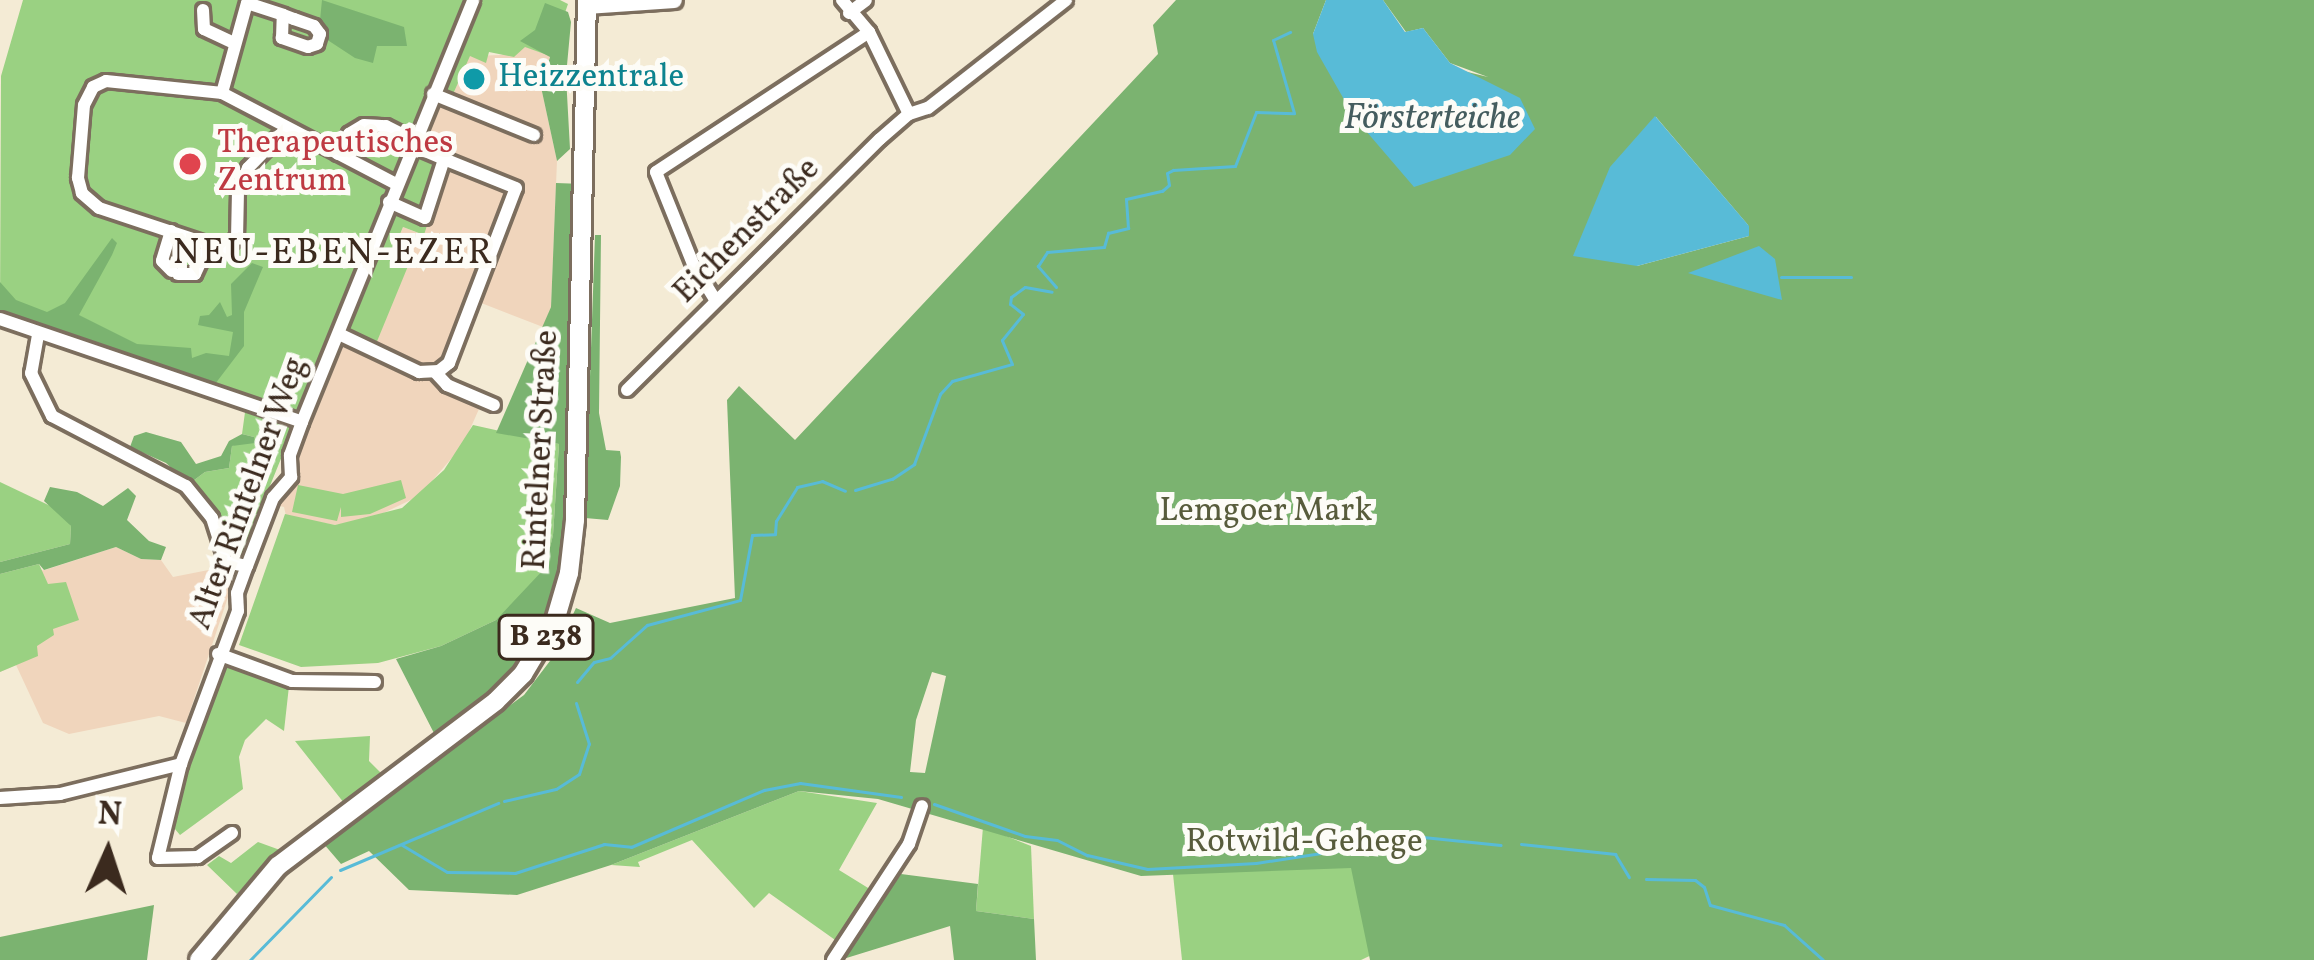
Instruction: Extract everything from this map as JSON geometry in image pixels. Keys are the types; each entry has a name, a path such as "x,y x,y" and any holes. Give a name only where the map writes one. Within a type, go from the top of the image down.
{"main road":[{"path":"583,2 674,0"},
{"name":"Rintelner Straße","path":"200,960 278,866 496,701 523,674 555,621 569,572 575,520 583,2"}],"street":[{"name":"Alter Rintelner Weg","path":"375,682 292,681 218,654 238,611 238,593 273,498 292,477 290,455 302,422 473,0"},
{"path":"866,0 846,6 869,32 909,114"},
{"name":"Eichenstraße","path":"627,390 909,114 928,108 1066,0"},
{"path":"222,93 243,1 283,15"},
{"path":"205,5 204,29 234,43"},
{"path":"716,301 693,264 656,172 869,32"},
{"path":"287,128 248,168 238,191 235,243 226,250 99,208 82,193 78,164 88,93 106,81 222,93 396,184"},
{"path":"433,94 534,135"},
{"path":"338,154 349,134 364,125 386,126 445,159 516,188 449,363 435,372 419,372 339,334"},
{"path":"389,202 425,218 445,159"},
{"path":"171,232 162,261 175,273 195,274 208,246"},
{"path":"0,319 302,422"},
{"path":"38,334 31,373 52,416 186,487 212,518 226,562 247,566"},
{"path":"435,372 447,385 494,404"},
{"path":"218,654 181,764 158,858 198,857 232,833"},
{"path":"0,798 60,794 181,764"},
{"path":"833,960 901,859 922,806"}],"shaded area":[{"path":"524,46 550,56 541,87 557,161 551,307 543,327 471,299 449,354 424,369 373,350 412,255 395,247 403,227 423,235 417,151 438,101 454,92 469,56 501,55"},
{"path":"338,341 483,400 463,445 419,496 371,519 335,525 286,516 284,507 276,505 289,493 298,467 295,454"},
{"path":"116,547 141,559 161,560 173,577 239,564 186,723 159,716 69,734 43,723 16,665 0,672 0,574 45,570"}],"green space":[{"path":"23,0 560,0 568,4 550,56 525,47 514,57 489,52 486,63 470,56 454,92 438,101 418,151 446,164 424,235 403,227 395,246 413,254 371,356 327,337 295,416 0,313 1,76"},
{"path":"322,0 404,27 407,46 377,46 373,63 355,58 326,39 320,20"},
{"name":"Lemgoer Mark","path":"1176,0 1326,0 1313,34 1488,77 1450,63 1423,28 1406,32 1383,0 2314,0 2314,960 1370,960 1351,868 1141,876 878,799 799,791 611,865 517,895 409,890 369,851 341,864 323,843 524,695 553,657 576,608 610,623 735,598 727,400 739,386 795,440 1158,54 1153,25","holes":["1656,117 1748,225 1749,236 1637,266","932,672 946,676 925,773 910,772 916,720"]},
{"path":"545,3 568,12 571,22 566,76 570,149 557,161 541,87 550,57 520,41 535,30"},
{"path":"556,183 583,184 568,528 558,586 549,615 520,665 491,698 437,739 396,659 441,646 496,620 545,568 553,535 559,444 496,433 551,307"},
{"path":"595,235 601,235 599,413 606,450 620,451 621,457 620,486 608,520 585,518"},
{"path":"112,238 117,243 112,255 79,315 137,344 191,348 192,358 206,353 229,356 233,332 198,325 200,316 209,315 220,302 227,317 232,315 231,284 252,263 263,267 244,312 244,346 212,388 206,386 208,380 22,319 19,323 0,313 0,282 16,300 47,312 65,303"},
{"path":"246,405 295,424 242,555 236,557 229,554 208,497 189,484 205,472 229,468 232,446 254,437 242,434"},
{"path":"473,425 559,444 553,535 545,568 521,598 496,620 441,646 378,663 301,667 239,645 285,514 335,525 402,508 444,470"},
{"path":"146,432 181,442 196,464 221,456 229,441 242,434 254,437 255,443 232,446 229,468 205,472 189,484 166,463 130,447 134,436"},
{"path":"401,480 406,498 370,514 341,517 341,507 337,521 292,512 298,485 343,494"},
{"path":"0,482 61,511 71,526 70,544 0,562"},
{"path":"50,487 77,492 103,506 128,488 136,496 127,520 149,541 166,547 161,560 141,559 116,547 44,570 39,564 0,574 0,562 70,544 71,526 44,501"},
{"path":"39,564 48,584 66,582 79,620 53,629 54,635 37,646 38,656 0,672 0,574"},
{"path":"221,664 289,686 284,731 266,719 245,740 239,757 243,789 180,835 169,822"},
{"path":"370,736 369,761 385,777 344,803 295,741"},
{"name":"Rotwild-Gehege","path":"1362,740 1401,941 1361,960 1182,960 1173,874"},
{"path":"799,791 877,803 839,870 873,891 838,942 769,893 754,908 692,840 638,862 640,867 611,865"},
{"path":"983,827 1031,846 1034,919 976,911"},
{"path":"258,842 280,850 237,894 207,865 219,856 231,863"},
{"path":"901,874 978,884 976,911 1034,919 1036,960 954,960 950,926 840,960"},
{"path":"154,905 147,960 0,960 0,937"}],"water":[{"name":"Försterteiche","path":"1326,0 1383,0 1405,32 1423,28 1450,63 1520,98 1535,129 1510,155 1414,187 1354,117 1317,52 1313,34"},
{"name":"Försterteiche","path":"1655,116 1749,226 1749,236 1637,266 1573,256 1610,167"},
{"path":"1759,246 1775,259 1782,300 1688,273"}],"waterway":[{"path":"1056,287 1038,266 1047,252 1104,247 1108,233 1128,228 1126,199 1162,191 1169,185 1167,173 1173,170 1235,166 1256,112 1294,113 1273,40 1290,32"},
{"path":"1781,277 1851,277"},
{"path":"855,490 892,479 914,464 940,394 952,381 1012,364 1002,340 1023,314 1010,304 1011,297 1025,287 1052,292"},
{"path":"577,682 594,662 610,658 647,625 740,600 752,535 775,534 776,521 797,487 822,481 845,491"},
{"path":"504,801 556,789 579,774 589,744 576,703"},
{"path":"402,845 447,872 515,873 604,844 631,847 764,790 800,783 901,797"},
{"path":"340,870 498,803"},
{"path":"934,804 1025,836 1057,840 1087,855 1147,869 1256,863 1423,837 1501,845"},
{"path":"1521,844 1615,854 1629,877"},
{"path":"250,960 331,877"},
{"path":"1646,879 1695,880 1704,887 1710,905 1784,925 1823,960"}],"place":[{"name":"Heizzentrale","path":"474,79"},
{"name":"Therapeutisches Zentrum","path":"190,164"}],"district":[{"name":"NEU-EBEN-EZER","path":"334,255"}]}
